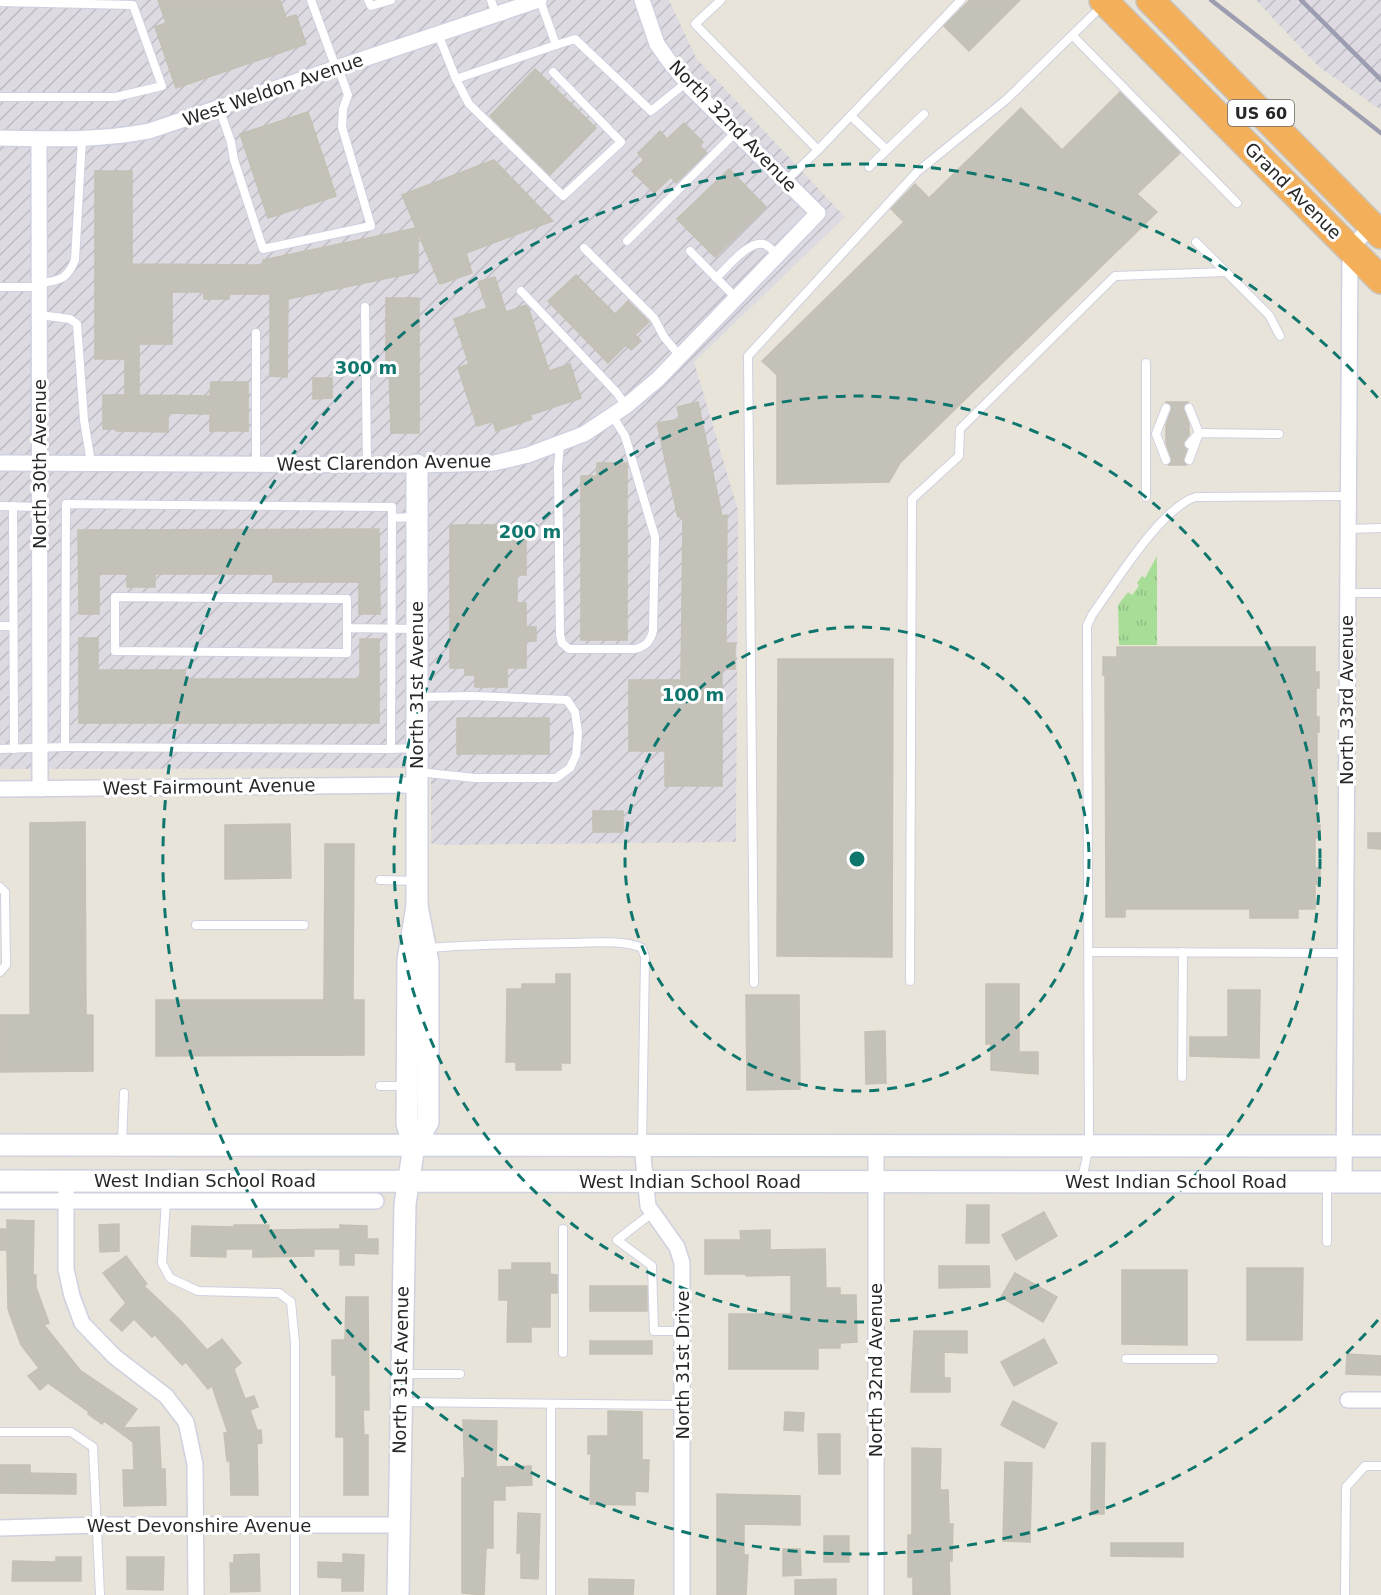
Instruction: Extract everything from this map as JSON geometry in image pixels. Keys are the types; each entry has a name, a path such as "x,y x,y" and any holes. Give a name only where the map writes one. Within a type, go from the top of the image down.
{"highway":[{"name":"Grand Avenue","path":"1150,0 1376,230"},
{"name":"Grand Avenue","path":"1104,1 1381,280"}],"main road":[{"name":"North 31st Avenue","path":"414,1146 407,1124 407,1086 408,960 417,906 417,465"},
{"name":"North 31st Avenue","path":"398,1595 405,1204 414,1146 428,1122 428,962 417,906"},
{"name":"West Indian School Road","path":"0,1145 1381,1146"},
{"name":"West Indian School Road","path":"0,1181 66,1191 409,1181 1381,1182"}],"street":[{"name":"West Weldon Avenue","path":"0,138 82,139 117,137 149,131 438,34 493,7 539,0"},
{"name":"North 32nd Avenue","path":"642,0 657,44 687,82 818,213"},
{"name":"North 30th Avenue","path":"39,139 40,789"},
{"name":"West Clarendon Avenue","path":"0,463 417,465 494,463 528,455 584,434 626,406 658,379 818,213"},
{"path":"1350,248 1376,230"},
{"name":"North 33rd Avenue","path":"1335,1182 1344,1146 1350,248"},
{"name":"West Fairmount Avenue","path":"0,789 417,778"},
{"name":"North 31st Drive","path":"642,1146 648,1206 677,1247 682,1263 682,1595"},
{"name":"North 32nd Avenue","path":"876,1146 876,1595"},
{"path":"66,1191 66,1269 72,1296 82,1323 115,1357 166,1396 186,1422 195,1464 196,1595"},
{"name":"West Indian School Road","path":"0,1201 66,1191 166,1201 376,1201"},
{"path":"1348,1400 1381,1400"},
{"name":"West Devonshire Avenue","path":"0,1528 97,1525 398,1526"}],"lane":[{"path":"219,108 263,249 371,226 342,127 343,109 348,95 311,0"},
{"path":"368,0 370,6 391,0"},
{"path":"539,0 556,45"},
{"path":"721,0 695,24 818,150"},
{"path":"786,181 961,0"},
{"path":"754,983 748,356 917,172 1007,99 1073,36 1104,1"},
{"path":"0,2 132,3 162,86 116,97 0,98"},
{"path":"438,34 469,104 563,196 621,142 553,72"},
{"path":"1073,36 1237,203"},
{"path":"456,79 575,39 651,111 687,82"},
{"path":"869,167 924,114"},
{"path":"851,116 887,150"},
{"path":"627,241 736,132"},
{"path":"0,287 39,285 59,280 69,273 75,260 82,139"},
{"path":"1196,242 1269,315 1280,336"},
{"path":"716,278 750,246 758,243 767,245 777,255"},
{"path":"584,248 654,318 664,337 680,356"},
{"path":"690,251 736,298"},
{"path":"910,981 912,499 959,456 960,429 1115,276 1226,272"},
{"path":"521,291 617,393 626,406"},
{"path":"365,307 367,465"},
{"path":"40,315 70,319 77,324 84,420 91,463"},
{"path":"256,333 256,464"},
{"path":"1146,363 1146,497"},
{"path":"1166,408 1156,434 1166,460"},
{"path":"1189,408 1199,433 1189,460"},
{"path":"561,442 558,467 562,644 569,649 643,647 651,641 653,631 655,537 625,436 612,415"},
{"path":"1156,434 1166,422"},
{"path":"1189,422 1199,433 1279,434"},
{"path":"1189,444 1199,433"},
{"path":"1145,434 1156,434 1166,444"},
{"path":"1081,1182 1089,1146 1087,626 1092,615 1157,527 1188,499 1196,497 1348,496"},
{"path":"65,747 66,504 392,507 391,749"},
{"path":"0,506 40,507"},
{"path":"13,506 14,748"},
{"path":"392,518 417,517"},
{"path":"1348,529 1381,528"},
{"path":"1347,592 1381,592"},
{"path":"115,597 347,599 347,627 347,653 116,651 115,597"},
{"path":"0,626 13,626"},
{"path":"347,627 417,629"},
{"path":"417,697 473,696 567,700 575,712 578,733 576,755 570,768 556,778 417,778"},
{"path":"0,749 65,747 417,748"},
{"path":"380,880 417,881"},
{"path":"0,887 5,892 3,924 6,965 0,972"},
{"path":"195,924 304,925"},
{"path":"426,948 453,945 597,943 634,944 642,948 645,957 642,1146"},
{"path":"1089,952 1345,952"},
{"path":"1182,1077 1183,952"},
{"path":"380,1086 407,1086"},
{"path":"122,1144 124,1093"},
{"path":"1327,1242 1335,1182"},
{"path":"166,1201 162,1263 170,1278 198,1291 279,1293 291,1302 294,1343 295,1595"},
{"path":"652,1213 617,1240 652,1266 654,1331 682,1331"},
{"path":"562,1229 562,1353"},
{"path":"1126,1359 1214,1359"},
{"path":"402,1374 460,1374"},
{"path":"401,1402 683,1406"},
{"path":"551,1404 551,1595"},
{"path":"0,1432 71,1432 93,1447 100,1595"},
{"path":"1345,1595 1346,1487 1365,1466 1381,1466"}],"shaded area":[{"path":"0,0 669,0 696,58 845,217 694,362 738,510 736,842 441,845 431,843 431,768 0,769"},
{"path":"1256,0 1381,0 1381,110 1319,67"}],"green space":[{"path":"1157,556 1157,645 1119,645 1118,605 1128,592 1132,595 1139,586 1137,583 1142,576 1145,578"}],"building":[{"path":"158,0 280,0 286,18 296,15 306,44 176,88 155,27 166,23"},
{"path":"970,0 1020,0 969,51 944,26"},
{"path":"535,69 596,128 550,175 490,116"},
{"path":"1120,92 1180,153 1137,194 1157,212 900,463 889,482 777,484 777,375 762,361 904,222 891,209 915,184 929,198 1021,108 1062,150"},
{"path":"308,112 336,196 268,218 240,134"},
{"path":"684,123 703,142 700,146 707,153 676,183 671,177 654,193 632,171 644,160 638,153 660,131 667,139"},
{"path":"494,160 553,221 466,253 472,273 440,284 418,233 418,272 288,299 287,377 270,376 270,294 229,294 229,299 204,299 204,292 172,292 172,344 139,344 139,395 210,396 211,382 248,382 248,431 210,431 210,414 168,413 168,432 103,429 103,395 125,395 125,359 95,359 95,171 132,171 132,264 264,265 263,260 416,228 402,195"},
{"path":"729,169 766,207 715,257 677,219"},
{"path":"576,275 615,314 628,301 649,322 635,335 641,341 631,350 626,345 608,363 548,301"},
{"path":"495,277 506,312 526,305 528,307 549,371 570,364 581,398 530,415 532,419 496,431 493,421 477,426 458,368 469,364 454,319 487,308 478,282"},
{"path":"386,298 419,298 419,433 391,433 389,369 386,369"},
{"path":"313,378 332,378 332,398 313,399"},
{"path":"698,402 722,516 727,515 726,643 735,643 735,669 722,669 722,786 665,786 665,751 629,751 629,680 681,680 683,517 678,517 657,423 680,419 677,407"},
{"path":"1166,402 1188,402 1183,408 1189,424 1189,435 1183,443 1187,449 1183,460 1186,465 1169,465 1172,460 1166,443 1166,425 1172,408"},
{"path":"597,463 627,463 627,640 581,640 581,476 597,476"},
{"path":"450,525 526,525 526,575 517,575 517,603 526,603 526,627 536,627 536,641 526,641 526,668 507,668 507,687 475,687 475,675 465,675 465,668 450,668"},
{"path":"379,529 380,614 359,614 359,582 273,582 273,574 155,574 155,587 127,587 127,574 99,574 99,614 79,614 78,530"},
{"path":"79,638 98,638 98,670 185,670 185,679 360,679 360,639 379,639 379,723 79,723"},
{"path":"1117,647 1315,647 1315,672 1319,672 1319,688 1316,688 1316,717 1319,717 1317,825 1320,825 1320,838 1315,838 1315,868 1320,868 1320,884 1315,884 1315,909 1298,909 1298,918 1250,918 1250,909 1125,909 1125,917 1106,917 1103,657 1117,657"},
{"path":"778,659 893,659 892,957 777,956"},
{"path":"457,718 549,718 549,754 457,754"},
{"path":"593,811 623,811 623,832 593,832"},
{"path":"85,822 86,1015 93,1015 93,1071 0,1072 0,1015 30,1015 30,823"},
{"path":"290,824 291,878 225,879 225,825"},
{"path":"1368,833 1381,833 1381,849 1368,848"},
{"path":"325,844 354,844 353,1000 364,1000 364,1055 156,1056 156,1000 324,1000"},
{"path":"556,974 570,974 570,1063 561,1063 561,1070 516,1070 516,1062 506,1062 507,989 522,989 522,984 556,984"},
{"path":"986,984 1019,984 1019,1052 1038,1052 1038,1074 991,1070 991,1044 986,1044"},
{"path":"1228,990 1260,990 1259,1058 1190,1056 1190,1037 1228,1037"},
{"path":"746,995 799,995 800,1089 747,1090"},
{"path":"885,1031 886,1083 866,1084 865,1032"},
{"path":"967,1205 989,1205 989,1243 966,1243"},
{"path":"1044,1212 1057,1236 1016,1260 1002,1235"},
{"path":"7,1220 34,1221 33,1275 36,1275 36,1287 49,1323 44,1325 80,1370 137,1409 123,1428 159,1427 161,1469 165,1469 166,1505 124,1506 123,1470 134,1470 133,1442 104,1421 102,1424 48,1383 40,1390 28,1376 39,1368 21,1345 8,1309 7,1250 0,1250 0,1229 7,1229"},
{"path":"119,1224 119,1251 100,1252 99,1225"},
{"path":"234,1225 269,1225 269,1230 340,1229 340,1225 367,1226 367,1239 378,1239 378,1254 354,1253 354,1265 340,1265 340,1249 314,1249 314,1256 253,1257 253,1249 226,1249 226,1257 191,1256 192,1226 234,1227"},
{"path":"770,1230 770,1250 825,1249 826,1288 840,1288 840,1295 856,1295 857,1342 840,1343 840,1348 818,1348 818,1369 729,1369 729,1314 791,1314 791,1275 705,1274 705,1240 741,1240 740,1231"},
{"path":"126,1256 147,1284 144,1286 181,1321 207,1350 222,1339 241,1363 234,1369 245,1399 254,1396 258,1407 250,1410 257,1430 261,1430 262,1443 257,1444 258,1495 231,1495 230,1461 227,1461 224,1433 228,1433 212,1386 208,1389 186,1362 182,1365 155,1335 152,1337 134,1319 122,1331 110,1320 126,1303 103,1273"},
{"path":"512,1263 550,1263 550,1274 557,1275 557,1293 550,1293 550,1327 531,1327 531,1342 507,1342 508,1300 499,1300 499,1270 512,1270"},
{"path":"939,1266 989,1266 990,1287 939,1288"},
{"path":"1247,1268 1303,1268 1302,1340 1247,1340"},
{"path":"1122,1270 1187,1270 1187,1345 1122,1344"},
{"path":"1015,1273 1057,1297 1043,1322 1001,1297"},
{"path":"590,1286 647,1286 647,1311 590,1311"},
{"path":"346,1297 368,1297 369,1410 363,1410 364,1435 368,1435 368,1495 344,1495 344,1437 336,1437 336,1375 332,1375 332,1340 345,1340"},
{"path":"914,1331 967,1331 967,1353 944,1352 944,1378 950,1378 950,1392 911,1392"},
{"path":"1044,1339 1057,1363 1014,1386 1001,1362"},
{"path":"590,1341 652,1341 652,1354 590,1354"},
{"path":"1347,1354 1381,1356 1381,1375 1346,1374"},
{"path":"1013,1401 1057,1423 1044,1448 1001,1425"},
{"path":"608,1411 642,1412 642,1460 649,1460 648,1492 635,1491 635,1505 590,1504 591,1454 588,1454 588,1436 608,1436"},
{"path":"785,1412 804,1413 803,1431 784,1430"},
{"path":"463,1420 497,1421 496,1467 531,1466 532,1485 505,1486 505,1500 493,1500 493,1548 486,1548 484,1595 462,1593 462,1478 465,1478"},
{"path":"818,1434 840,1434 840,1474 819,1474"},
{"path":"1092,1443 1105,1443 1104,1514 1091,1514"},
{"path":"912,1448 941,1449 940,1490 948,1490 949,1524 953,1524 952,1561 949,1561 950,1595 913,1595 913,1577 908,1577 908,1535 912,1535"},
{"path":"1005,1462 1032,1463 1030,1542 1003,1541"},
{"path":"0,1465 30,1465 30,1473 76,1474 76,1494 0,1493"},
{"path":"717,1494 800,1496 800,1525 744,1524 744,1555 748,1555 746,1595 717,1595"},
{"path":"518,1513 540,1514 538,1579 521,1578 521,1553 517,1553"},
{"path":"824,1536 849,1536 849,1562 824,1562"},
{"path":"1111,1543 1183,1543 1183,1557 1111,1556"},
{"path":"783,1549 800,1549 801,1575 783,1576"},
{"path":"259,1554 260,1591 231,1592 230,1563 234,1563 234,1555"},
{"path":"343,1554 364,1555 363,1591 342,1591 342,1578 318,1577 318,1562 343,1563"},
{"path":"56,1557 81,1557 81,1581 12,1581 13,1561 56,1562"},
{"path":"127,1557 164,1557 163,1590 127,1589"},
{"path":"589,1579 634,1580 633,1595 589,1595"},
{"path":"836,1579 836,1595 795,1595 795,1580"}],"railway":[{"path":"1211,0 1381,133"},
{"path":"1301,0 1381,80"}]}
